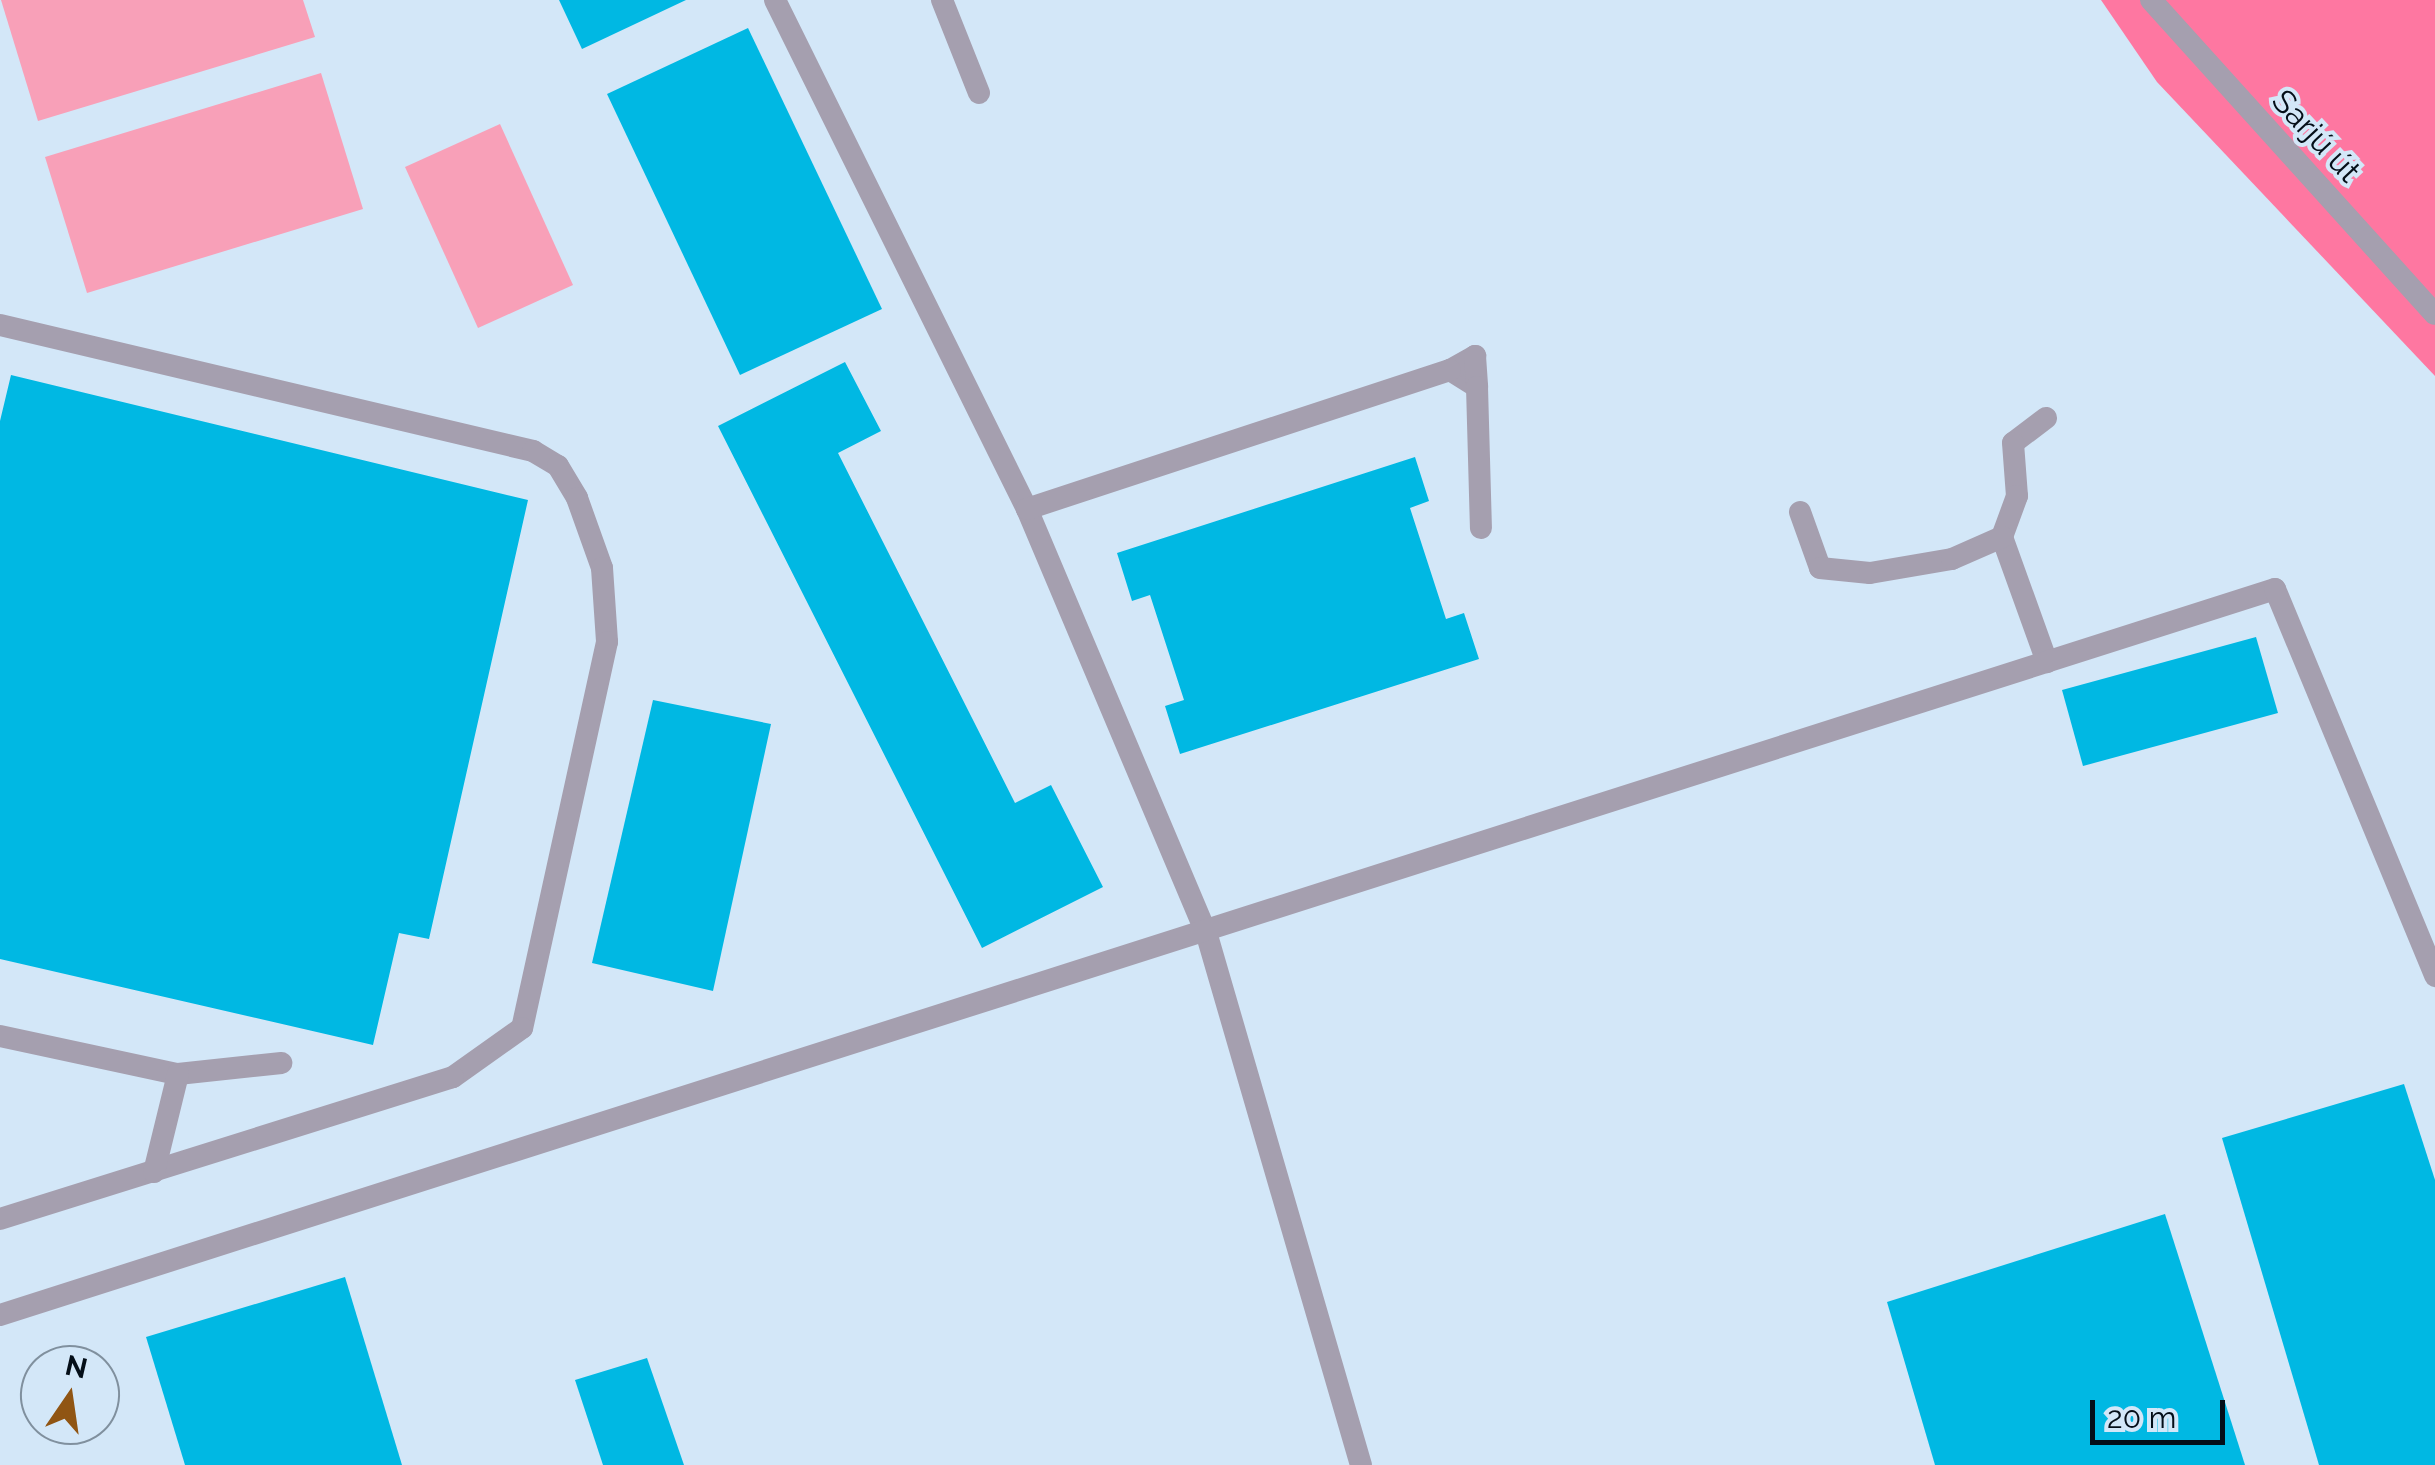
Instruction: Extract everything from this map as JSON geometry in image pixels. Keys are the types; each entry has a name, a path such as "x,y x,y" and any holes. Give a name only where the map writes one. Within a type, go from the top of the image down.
{"lane":[{"path":"775,0 1028,508 1206,932 1361,1465"},
{"path":"942,0 979,92"},
{"name":"Sarjú út","path":"2151,0 2435,314"},
{"path":"0,325 533,451 568,482 602,568 608,642 522,1028 453,1076 0,1220"},
{"path":"1028,508 1450,370 1476,387 1481,528"},
{"path":"2046,418 2012,444 2017,496 2002,537 2046,662"},
{"path":"1800,512 1820,568 1886,570 1952,559 2002,537"},
{"path":"0,1316 2275,589 2435,976"},
{"path":"0,1036 178,1074 281,1063"},
{"path":"154,1172 178,1074"}],"shaded area":[{"path":"1,0 303,0 315,37 38,121"},
{"path":"2101,0 2435,0 2435,376 2157,82"},
{"path":"321,73 363,209 87,293 45,157"},
{"path":"500,124 573,285 478,328 405,167"}],"building":[{"path":"559,0 686,0 582,49"},
{"path":"748,28 882,309 740,375 607,94"},
{"path":"845,362 881,431 838,453 1015,803 1051,785 1103,887 982,948 718,426"},
{"path":"11,375 528,500 429,939 399,933 373,1045 0,959 0,421"},
{"path":"1415,457 1429,501 1410,508 1446,619 1464,613 1479,659 1180,754 1165,706 1184,700 1150,595 1132,601 1117,553"},
{"path":"2256,637 2278,713 2083,766 2062,690"},
{"path":"653,700 771,724 713,991 592,963"},
{"path":"2404,1084 2435,1180 2435,1465 2319,1465 2222,1138"},
{"path":"2165,1214 2245,1465 1935,1465 1887,1302"},
{"path":"345,1277 402,1465 185,1465 146,1337"},
{"path":"647,1358 684,1465 603,1465 575,1380"}]}
